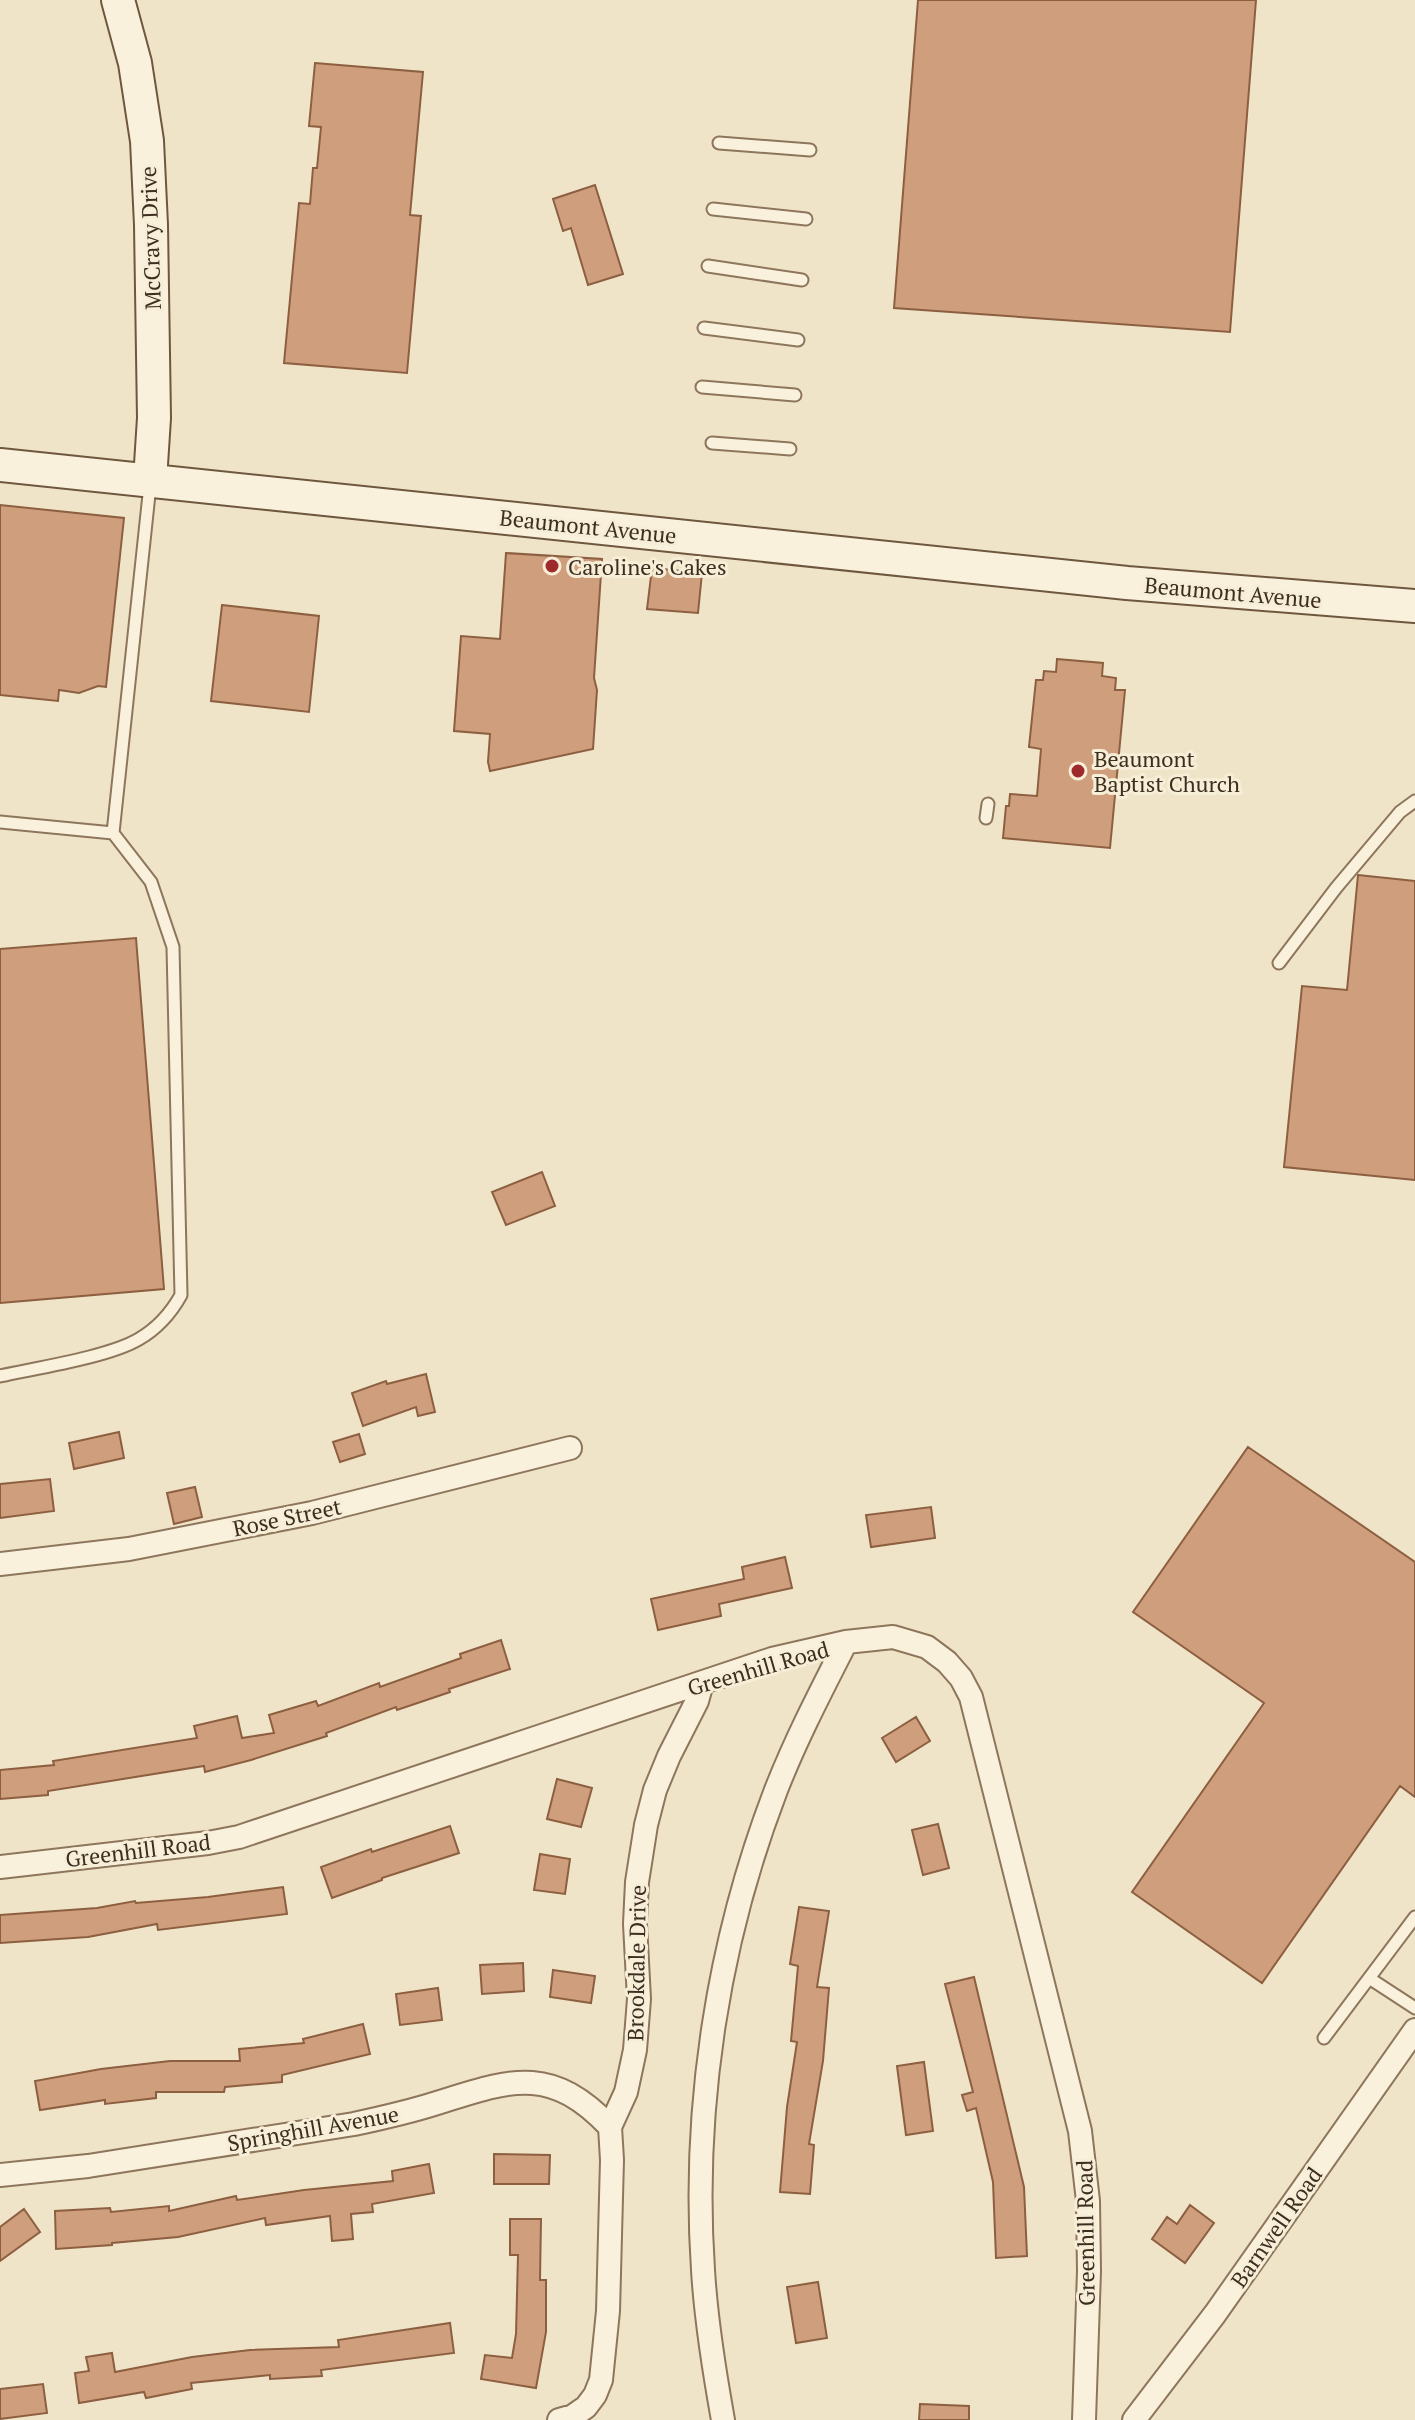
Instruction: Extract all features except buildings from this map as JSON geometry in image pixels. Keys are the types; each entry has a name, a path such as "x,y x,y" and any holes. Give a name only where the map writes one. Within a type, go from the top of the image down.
{"street":[{"name":"McCravy Drive","path":"118,0 135,63 147,141 154,406 150,480"},
{"name":"Beaumont Avenue","path":"0,465 1127,583 1415,606"},
{"name":"Rose Street","path":"0,1564 129,1549 312,1513 570,1448"},
{"name":"Greenhill Road","path":"0,1867 239,1837 772,1659 846,1642 893,1637 927,1647 954,1670 971,1697 1080,2131 1088,2215 1084,2420"},
{"path":"723,2420 702,2270 704,2107 713,2026 729,1946 750,1867 776,1790 808,1715 846,1642"},
{"name":"Brookdale Drive","path":"559,2420 573,2416 586,2407 601,2380 608,2311 610,2127 626,2092 635,2050 639,1999 635,1924 637,1882 646,1825 669,1756 697,1701 702,1683"},
{"name":"Barnwell Road","path":"1134,2420 1215,2314 1415,2030"},
{"name":"Springhill Avenue","path":"0,2175 152,2156 354,2124 501,2083 525,2082 549,2086 593,2109 610,2127"}],"lane":[{"path":"719,143 810,150"},
{"path":"713,209 806,219"},
{"path":"708,266 802,280"},
{"path":"704,328 798,340"},
{"path":"702,387 795,395"},
{"path":"712,443 790,449"},
{"path":"0,1376 138,1340 170,1315 181,1295 173,947 151,882 113,833 150,480"},
{"path":"1279,963 1336,888 1400,812 1415,801"},
{"path":"986,818 988,804"},
{"path":"0,822 113,833"},
{"path":"1324,2038 1415,1917"},
{"path":"1369,1978 1415,2008"}],"place":[{"name":"Caroline's Cakes","path":"552,566"},
{"name":"Beaumont Baptist Church","path":"1078,771"}]}
